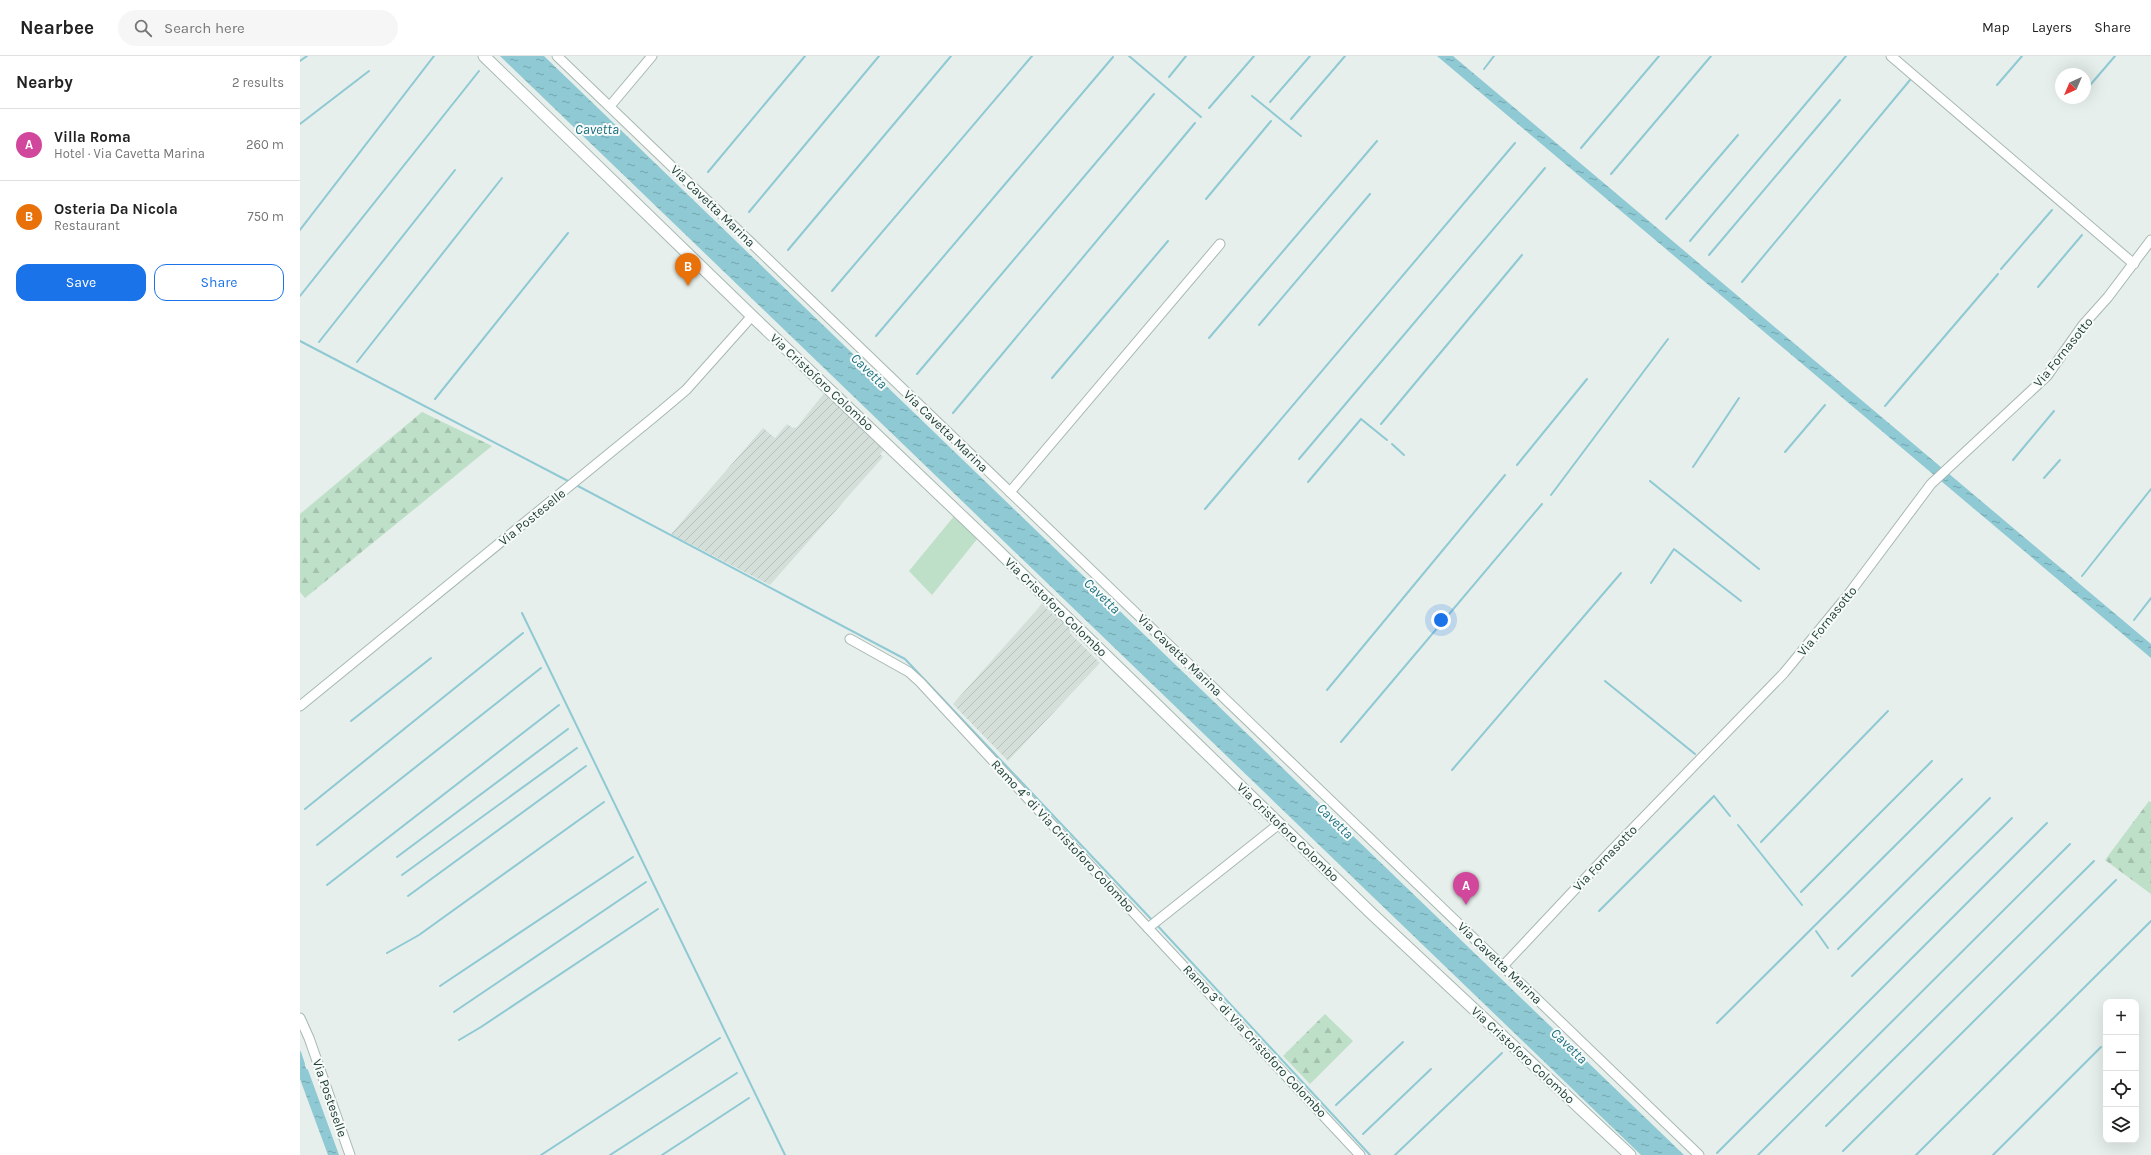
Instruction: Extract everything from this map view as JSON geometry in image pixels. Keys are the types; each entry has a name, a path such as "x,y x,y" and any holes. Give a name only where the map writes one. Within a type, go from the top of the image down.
{"street":[{"name":"Via Cristoforo Colombo","path":"484,56 752,316 987,540 1370,912 1630,1155"},
{"name":"Via Cavetta Marina","path":"557,56 1698,1155"},
{"path":"610,106 652,56"},
{"path":"1891,56 2134,264"},
{"name":"Via Fornasotto","path":"1503,966 1610,852 1784,673 1848,595 1932,483 2047,376 2083,326 2134,264 2151,240"},
{"path":"1010,492 1220,244"},
{"name":"Via Posteselle","path":"300,706 686,390 752,316"},
{"name":"Ramo 4° di Via Cristoforo Colombo","path":"850,639 909,672 920,682 1152,925"},
{"path":"1152,925 1279,824"},
{"name":"Ramo 3° di Via Cristoforo Colombo","path":"1152,925 1360,1155"},
{"name":"Via Posteselle","path":"300,1018 309,1038 350,1155"}],"shaded area":[{"path":"825,392 885,449 880,454 883,457 770,585 671,534 763,428 775,438 787,424 793,428 797,427"},
{"path":"1042,604 1070,630 1070,633 1100,663 1008,761 953,704"}],"green space":[{"path":"422,412 492,446 305,598 300,592 300,514"},
{"path":"955,515 978,538 932,595 909,571"},
{"path":"2149,801 2151,803 2151,894 2105,860"},
{"path":"1325,1014 1353,1041 1310,1084 1283,1056"}],"water":[{"name":"Cavetta","path":"500,56 544,56 1684,1155 1641,1155"},
{"path":"1437,56 1453,56 2151,644 2151,658"},
{"path":"300,1052 338,1155 328,1155 300,1079"}],"waterway":[{"path":"300,61 307,56"},
{"path":"300,230 434,56"},
{"path":"708,172 805,56"},
{"path":"749,212 879,56"},
{"path":"788,250 951,56"},
{"path":"832,291 1032,56"},
{"path":"1129,56 1201,117"},
{"path":"1169,77 1186,56"},
{"path":"1209,108 1254,56"},
{"path":"1270,102 1310,56"},
{"path":"1291,119 1345,56"},
{"path":"1484,69 1494,56"},
{"path":"1581,148 1659,56"},
{"path":"1611,174 1711,56"},
{"path":"1690,241 1846,56"},
{"path":"1997,85 2022,56"},
{"path":"2091,84 2115,56"},
{"path":"876,336 1113,57"},
{"path":"300,124 369,71"},
{"path":"300,296 479,71"},
{"path":"1742,282 1910,80"},
{"path":"917,374 1154,94"},
{"path":"1252,96 1301,136"},
{"path":"1709,255 1840,100"},
{"path":"1206,199 1271,121"},
{"path":"953,413 1195,123"},
{"path":"1666,219 1738,135"},
{"path":"1209,338 1377,141"},
{"path":"1205,509 1515,143"},
{"path":"1299,459 1545,168"},
{"path":"319,342 455,170"},
{"path":"357,362 502,178"},
{"path":"1259,325 1370,194"},
{"path":"2001,269 2052,210"},
{"path":"435,399 568,233"},
{"path":"2038,287 2082,235"},
{"path":"1052,378 1168,241"},
{"path":"1381,424 1522,255"},
{"path":"1885,406 1998,274"},
{"path":"1551,495 1668,339"},
{"path":"300,341 570,482"},
{"path":"1517,465 1587,379"},
{"path":"1693,467 1739,398"},
{"path":"1785,452 1825,405"},
{"path":"2013,460 2054,411"},
{"path":"1308,482 1361,419 1387,440"},
{"path":"1392,444 1404,455"},
{"path":"2044,478 2060,460"},
{"path":"1327,690 1505,475"},
{"path":"1650,481 1759,569"},
{"path":"576,485 905,659 1153,921"},
{"path":"2082,576 2151,489"},
{"path":"1341,742 1542,504"},
{"path":"1651,583 1674,549 1741,601"},
{"path":"1452,770 1621,573"},
{"path":"2134,620 2151,598"},
{"path":"522,613 785,1155"},
{"path":"305,809 523,633"},
{"path":"351,721 431,658"},
{"path":"317,845 541,668"},
{"path":"1605,681 1695,754"},
{"path":"327,885 559,705"},
{"path":"1761,842 1888,711"},
{"path":"397,857 568,729"},
{"path":"402,875 577,748"},
{"path":"1801,892 1932,761"},
{"path":"408,896 586,766"},
{"path":"1717,1023 1962,779"},
{"path":"1599,911 1714,796 1730,816"},
{"path":"1838,949 1990,798"},
{"path":"387,953 419,935 604,802"},
{"path":"1852,976 2012,818"},
{"path":"1717,1153 2047,823"},
{"path":"1738,825 1802,905"},
{"path":"1758,1155 2070,844"},
{"path":"440,986 633,857"},
{"path":"1826,1126 2094,861"},
{"path":"1843,1151 2116,880"},
{"path":"454,1012 646,882"},
{"path":"459,1040 481,1027 658,909"},
{"path":"1916,1155 2151,921"},
{"path":"1156,924 1370,1155"},
{"path":"1816,931 1828,948"},
{"path":"541,1155 720,1038"},
{"path":"1336,1105 1403,1042"},
{"path":"1993,1155 2101,1047"},
{"path":"300,1052 304,1064"},
{"path":"1395,1155 1502,1053"},
{"path":"1363,1134 1431,1069"},
{"path":"307,1070 338,1155"},
{"path":"610,1155 737,1073"},
{"path":"662,1155 749,1098"}],"place":[{"name":"Osteria Da Nicola","path":"688,286"},
{"name":"Villa Roma","path":"1466,905"}]}
